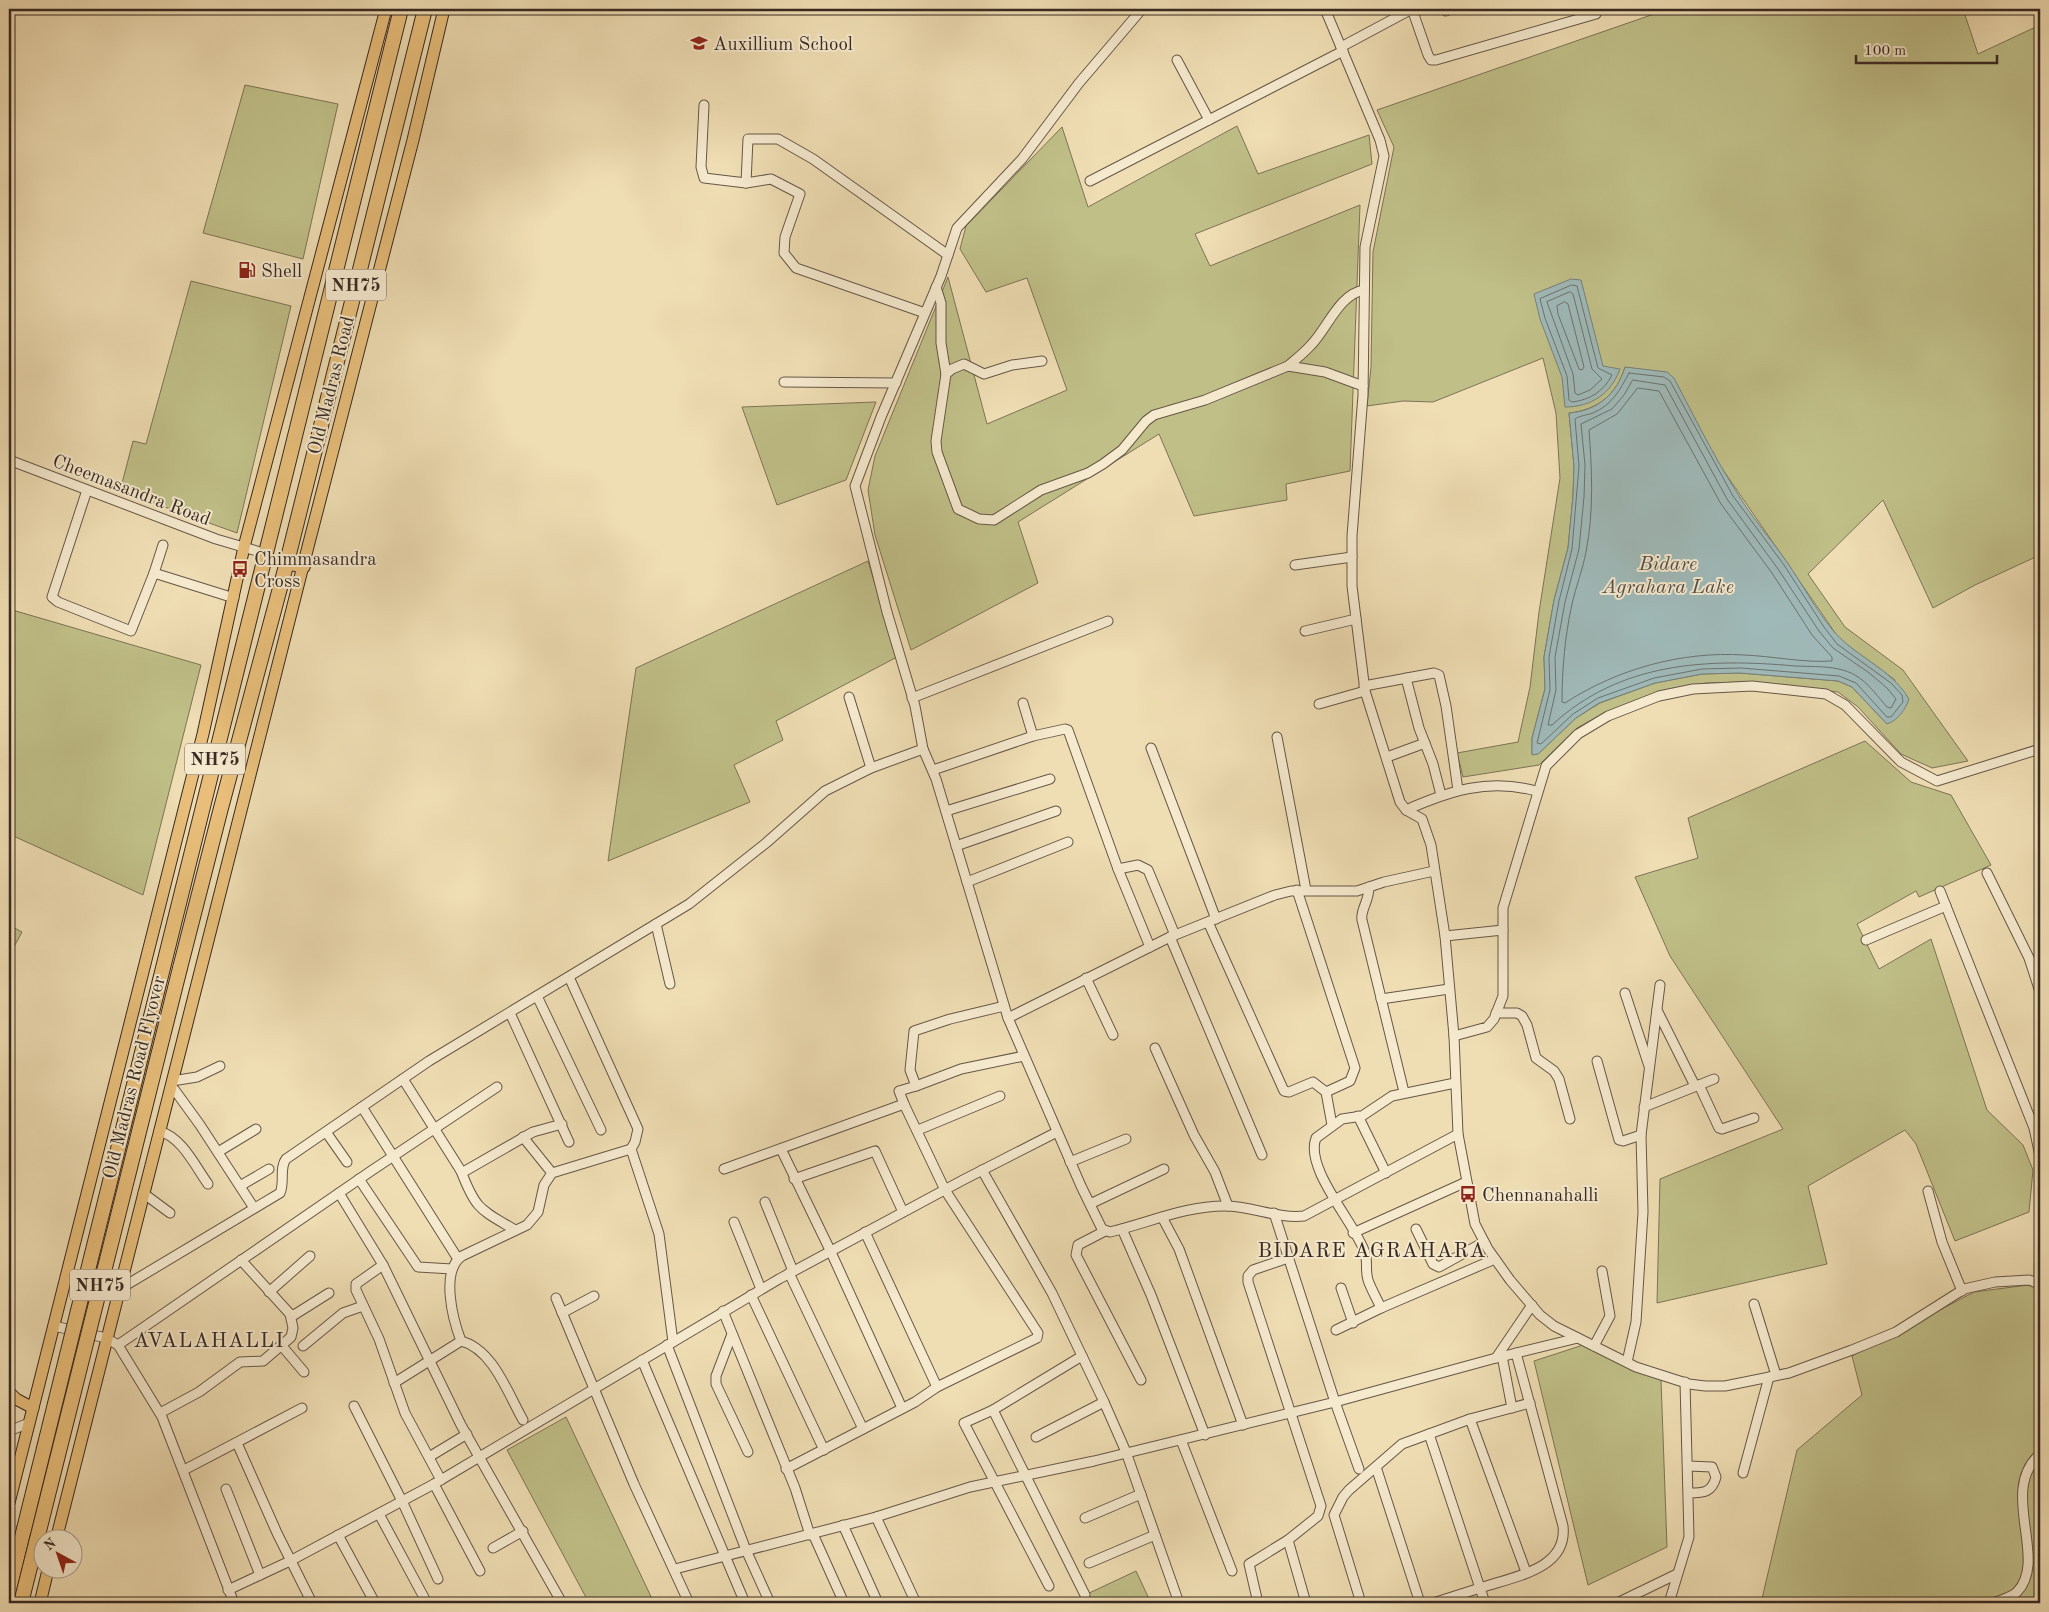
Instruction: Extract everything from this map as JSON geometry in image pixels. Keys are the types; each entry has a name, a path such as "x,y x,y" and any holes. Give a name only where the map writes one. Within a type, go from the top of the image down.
{"highway":[{"name":"Old Madras Road","path":"266,554 335,268 401,9"},
{"name":"Old Madras Road","path":"287,562 425,9"},
{"name":"Old Madras Road Flyover","path":"9,1591 266,554"},
{"name":"Old Madras Road Flyover","path":"21,1603 180,968 287,562"},
{"path":"287,562 302,566"}],"main road":[{"path":"9,1503 203,734 244,547 386,9"},
{"name":"Old Madras Road","path":"58,1530 302,566 413,140 444,9"},
{"path":"10,1394 33,1408"},
{"path":"40,1603 46,1580"}],"street":[{"path":"1105,1231 1070,1162 1008,1018 946,811 933,770 923,749 912,698 855,486 936,287 957,228 1022,159 1079,83 1142,9"},
{"path":"1325,9 1380,140 1384,156 1365,247 1363,386 1352,557 1356,619 1365,689 1400,802 1406,810 1419,816 1425,824 1431,845 1444,936 1454,1036 1458,1134 1475,1224 1484,1242 1495,1259 1532,1305 1554,1326 1627,1362 1685,1382 1705,1386 1725,1386 1772,1376 1852,1350 1896,1332 1962,1291 1995,1282 2029,1280 2039,1283 2040,1235"},
{"path":"1090,181 1342,49 1412,9 1431,60 1596,14"},
{"path":"1444,9 1451,9"},
{"path":"1178,60 1209,120"},
{"path":"704,104 701,167 704,178 746,183 771,179 800,194 785,237 784,253 796,268 925,313"},
{"path":"746,183 748,139 778,139 813,159 948,255"},
{"path":"936,287 941,303 941,343 946,374 936,441 937,452 958,509 979,519 994,520 1041,490 1088,473 1103,464 1122,450 1146,421 1154,415 1205,400 1288,366 1311,346 1332,317 1351,296 1364,290"},
{"path":"946,374 964,364 984,374 1012,365 1042,362"},
{"path":"1288,366 1325,372 1363,386"},
{"path":"784,382 896,383"},
{"name":"Cheemasandra Road","path":"9,460 216,539 266,554"},
{"path":"88,490 52,597 58,602 131,631 154,574 163,545"},
{"path":"1295,565 1352,557"},
{"path":"154,574 234,598"},
{"path":"1305,631 1356,619"},
{"path":"912,698 1108,620"},
{"path":"1319,704 1406,678 1434,673 1439,675 1446,706 1458,790"},
{"path":"1406,678 1441,795"},
{"path":"1454,1036 1487,1027 1496,1013 1502,996 1502,908 1536,791 1546,766 1578,734 1608,716 1659,696 1693,689 1752,686 1826,694 1845,705 1901,762 1937,781 2040,749"},
{"path":"849,697 871,768"},
{"path":"1024,703 1033,736"},
{"path":"933,770 1033,736 1065,729 1070,733 1118,869 1150,947"},
{"path":"1277,737 1302,890 1355,1068 1350,1081 1326,1092"},
{"path":"1387,756 1425,743"},
{"path":"1151,748 1212,921 1284,1091 1289,1092 1313,1082 1326,1092 1332,1125"},
{"path":"118,1290 281,1191 284,1161 362,1107 510,1012 709,890 824,791 871,768 923,749"},
{"path":"946,811 1050,779"},
{"path":"1406,810 1458,790 1514,786 1536,791"},
{"path":"956,846 1056,810"},
{"path":"967,882 1068,842"},
{"path":"1118,869 1138,865 1148,870 1172,936 1262,1155"},
{"path":"1008,1018 1172,936 1274,895 1302,890 1344,892 1434,871"},
{"path":"1987,873 2029,958 2040,992"},
{"path":"1369,887 1368,901 1361,914 1404,1092"},
{"path":"1940,891 2038,1135 2040,1156"},
{"path":"1866,940 1946,906"},
{"path":"656,924 670,984"},
{"path":"1444,936 1503,930"},
{"path":"523,1420 489,1360 476,1348 461,1341 454,1323 450,1303 452,1269 458,1259 526,1225 538,1212 544,1185 552,1173 631,1149 635,1142 638,1129 569,977"},
{"path":"1086,978 1113,1035"},
{"path":"1627,1362 1636,1322 1643,1212 1641,1135 1660,986"},
{"path":"1381,999 1449,989"},
{"path":"1625,993 1650,1068"},
{"path":"537,996 584,1089 601,1130"},
{"path":"916,1086 910,1070 914,1030 1004,1006"},
{"path":"1657,1010 1719,1128 1722,1129 1754,1118"},
{"path":"510,1012 569,1142"},
{"path":"1496,1013 1517,1013 1522,1016 1527,1025 1536,1058 1554,1071 1559,1080 1570,1119"},
{"path":"1155,1048 1194,1135 1215,1172 1228,1206"},
{"path":"786,1469 902,1408 937,1387 1038,1338 1038,1333 945,1190 899,1091 961,1069 1024,1056"},
{"path":"1597,1061 1619,1140 1623,1141 1641,1135"},
{"path":"220,1066 196,1077 171,1083 254,1208"},
{"path":"404,1079 461,1171 475,1204 515,1230"},
{"path":"1644,1107 1714,1080"},
{"path":"1381,1308 1368,1280 1365,1252 1334,1200 1318,1167 1315,1146 1316,1138 1342,1119 1358,1116 1370,1111 1392,1096 1455,1083"},
{"path":"118,1345 156,1321 359,1179 497,1087"},
{"path":"918,1130 1000,1096"},
{"path":"724,1169 904,1104"},
{"path":"362,1107 458,1259"},
{"path":"1358,1116 1386,1173"},
{"path":"461,1171 465,1171 523,1137 546,1127 562,1124"},
{"path":"218,1152 256,1129"},
{"path":"159,1131 175,1139 208,1184"},
{"path":"326,1132 346,1162"},
{"path":"228,1590 290,1560 438,1482 791,1272 1057,1132"},
{"path":"1140,1380 1076,1255 1078,1245 1105,1231 1122,1229 1162,1216 1204,1207 1228,1206 1284,1216 1304,1216 1458,1134"},
{"path":"523,1137 552,1173"},
{"path":"1070,1162 1126,1139"},
{"path":"631,1149 659,1234 670,1343 746,1550 770,1603"},
{"path":"781,1149 830,1250 902,1408"},
{"path":"794,1179 875,1151 904,1212"},
{"path":"240,1186 269,1169"},
{"path":"1090,1204 1164,1169"},
{"path":"982,1170 1052,1293 1104,1402 1126,1452 1179,1603"},
{"path":"359,1179 418,1267 452,1269"},
{"path":"1353,1232 1466,1182"},
{"path":"1928,1191 1942,1242 1962,1291"},
{"path":"143,1193 170,1213"},
{"path":"339,1193 383,1264 467,1434 562,1603"},
{"path":"765,1202 791,1272 863,1429"},
{"path":"1274,1213 1335,1402 1359,1469"},
{"path":"1162,1216 1178,1249 1243,1425"},
{"path":"734,1222 761,1289"},
{"path":"1122,1229 1151,1295 1205,1435"},
{"path":"1416,1229 1433,1264 1439,1267 1484,1242"},
{"path":"866,1232 937,1387"},
{"path":"269,1292 310,1256"},
{"path":"1258,1603 1249,1564 1288,1540 1318,1516 1321,1506 1248,1282 1248,1276 1253,1270 1288,1258"},
{"path":"1336,1330 1381,1308 1495,1259"},
{"path":"160,1413 200,1392 240,1362 263,1361 282,1346 293,1333 290,1314 241,1260"},
{"path":"383,1264 356,1284 356,1290 379,1339 405,1413 429,1457 438,1482 480,1571"},
{"path":"1594,1346 1610,1316 1602,1271"},
{"path":"1341,1288 1353,1323"},
{"path":"290,1314 294,1315 329,1294"},
{"path":"751,1295 824,1450"},
{"path":"562,1313 594,1296"},
{"path":"556,1298 634,1484 675,1569 689,1603"},
{"path":"1742,1472 1772,1376 1754,1304"},
{"path":"1512,1408 1499,1357 1532,1305"},
{"path":"303,1346 343,1313 363,1306"},
{"path":"723,1311 802,1506 811,1534 844,1603"},
{"path":"54,1326 106,1338 118,1345 160,1413 184,1470 234,1603"},
{"path":"732,1334 716,1376 716,1384 748,1452"},
{"path":"675,1569 876,1517 994,1482 1028,1476 1205,1435 1578,1338"},
{"path":"394,1383 461,1341"},
{"path":"282,1346 304,1372"},
{"path":"1433,1603 1526,1572 1552,1561 1565,1539 1516,1353"},
{"path":"1049,1586 964,1423 993,1410 1082,1356"},
{"path":"642,1360 723,1556 745,1603"},
{"path":"1669,1603 1689,1537 1685,1382"},
{"path":"1036,1436 1104,1402"},
{"path":"1361,1603 1334,1515 1343,1497 1402,1444 1470,1419 1530,1403"},
{"path":"354,1406 438,1578"},
{"path":"184,1470 302,1408"},
{"path":"993,1410 1028,1476 1085,1595"},
{"path":"1470,1419 1526,1572"},
{"path":"9,1431 29,1423"},
{"path":"429,1457 467,1434"},
{"path":"1429,1434 1485,1603"},
{"path":"1181,1440 1232,1571"},
{"path":"237,1443 290,1560 312,1603"},
{"path":"1993,1603 2012,1595 2026,1576 2028,1563 2023,1509 2024,1477 2029,1465 2040,1454"},
{"path":"1688,1466 1712,1467 1716,1477 1712,1488 1707,1492 1688,1493"},
{"path":"1376,1467 1420,1603"},
{"path":"226,1489 260,1575"},
{"path":"1085,1518 1141,1494"},
{"path":"379,1514 427,1603"},
{"path":"876,1517 916,1603"},
{"path":"843,1525 878,1603"},
{"path":"493,1548 523,1531"},
{"path":"338,1535 375,1603"},
{"path":"1089,1563 1155,1535"},
{"path":"1288,1540 1306,1603"},
{"path":"1617,1603 1677,1574"}],"shaded area":[{"path":"1654,9 1963,9 1978,54 2040,25 2040,555 1975,585 1933,608 1883,500 1808,574 1845,627 1903,670 1968,761 1932,768 1901,754 1858,707 1838,692 1748,682 1706,683 1658,692 1606,712 1577,728 1539,765 1463,777 1457,753 1518,742 1530,687 1539,612 1560,478 1556,413 1543,358 1433,402 1403,401 1367,406 1371,367 1373,252 1394,147 1377,110 1654,14","holes":["1625,367 1721,467 1840,640 1895,680 1887,724 1852,687 1838,681 1740,673 1702,674 1655,683 1600,703 1576,718 1538,754 1532,754 1532,738 1545,689 1544,657 1554,600 1568,548 1574,466 1569,413 1597,405 1617,386"]},
{"path":"245,85 338,104 303,259 203,233"},
{"path":"1237,126 1258,174 1369,135 1372,164 1195,234 1210,266 1360,205 1350,471 1286,484 1287,500 1194,516 1159,434 1018,522 1038,583 911,650 875,535 868,490 875,456 948,277 987,424 1067,390 1027,278 986,292 960,249 966,226 1062,127 1088,207"},
{"path":"191,281 291,306 237,533 120,491 133,441 146,444"},
{"path":"876,402 846,480 777,505 742,407"},
{"path":"868,561 897,657 776,721 783,740 734,765 750,802 608,861 636,668"},
{"path":"9,609 201,665 143,895 9,834"},
{"path":"1865,741 1911,782 1951,795 1991,865 1919,897 1916,891 1857,924 1879,969 1931,939 1987,1110 2023,1145 2033,1170 2029,1212 1955,1241 1916,1144 1905,1130 1808,1186 1827,1264 1657,1303 1660,1179 1783,1129 1670,956 1635,877 1698,858 1688,818"},
{"path":"9,925 22,932 9,956"},
{"path":"2028,1285 2040,1289 2040,1603 1761,1603 1797,1450 1862,1395 1852,1356 1974,1292"},
{"path":"1583,1345 1661,1380 1667,1547 1588,1585 1534,1361"},
{"path":"566,1417 654,1603 589,1603 507,1450"},
{"path":"1136,1571 1151,1603 1068,1603"}],"water":[{"path":"1571,279 1581,280 1603,366 1620,369 1611,385 1599,397 1583,405 1565,407 1562,377 1540,319 1534,294"},
{"name":"Bidare Agrahara Lake","path":"1625,367 1667,372 1674,378 1736,491 1787,562 1825,620 1840,638 1892,678 1909,699 1906,707 1898,717 1887,724 1852,687 1838,681 1740,673 1702,674 1655,683 1599,703 1576,718 1538,754 1532,755 1532,738 1545,689 1544,657 1554,600 1568,548 1574,466 1569,413 1579,412 1597,405 1617,385"}],"place":[{"name":"Auxillium School","path":"699,43"},
{"name":"Shell","path":"247,270"},
{"name":"Chimmasandra Cross","path":"240,569"},
{"name":"Chennanahalli","path":"1468,1194"}],"district":[{"name":"BIDARE AGRAHARA","path":"1372,1250"},
{"name":"AVALAHALLI","path":"209,1340"}]}
